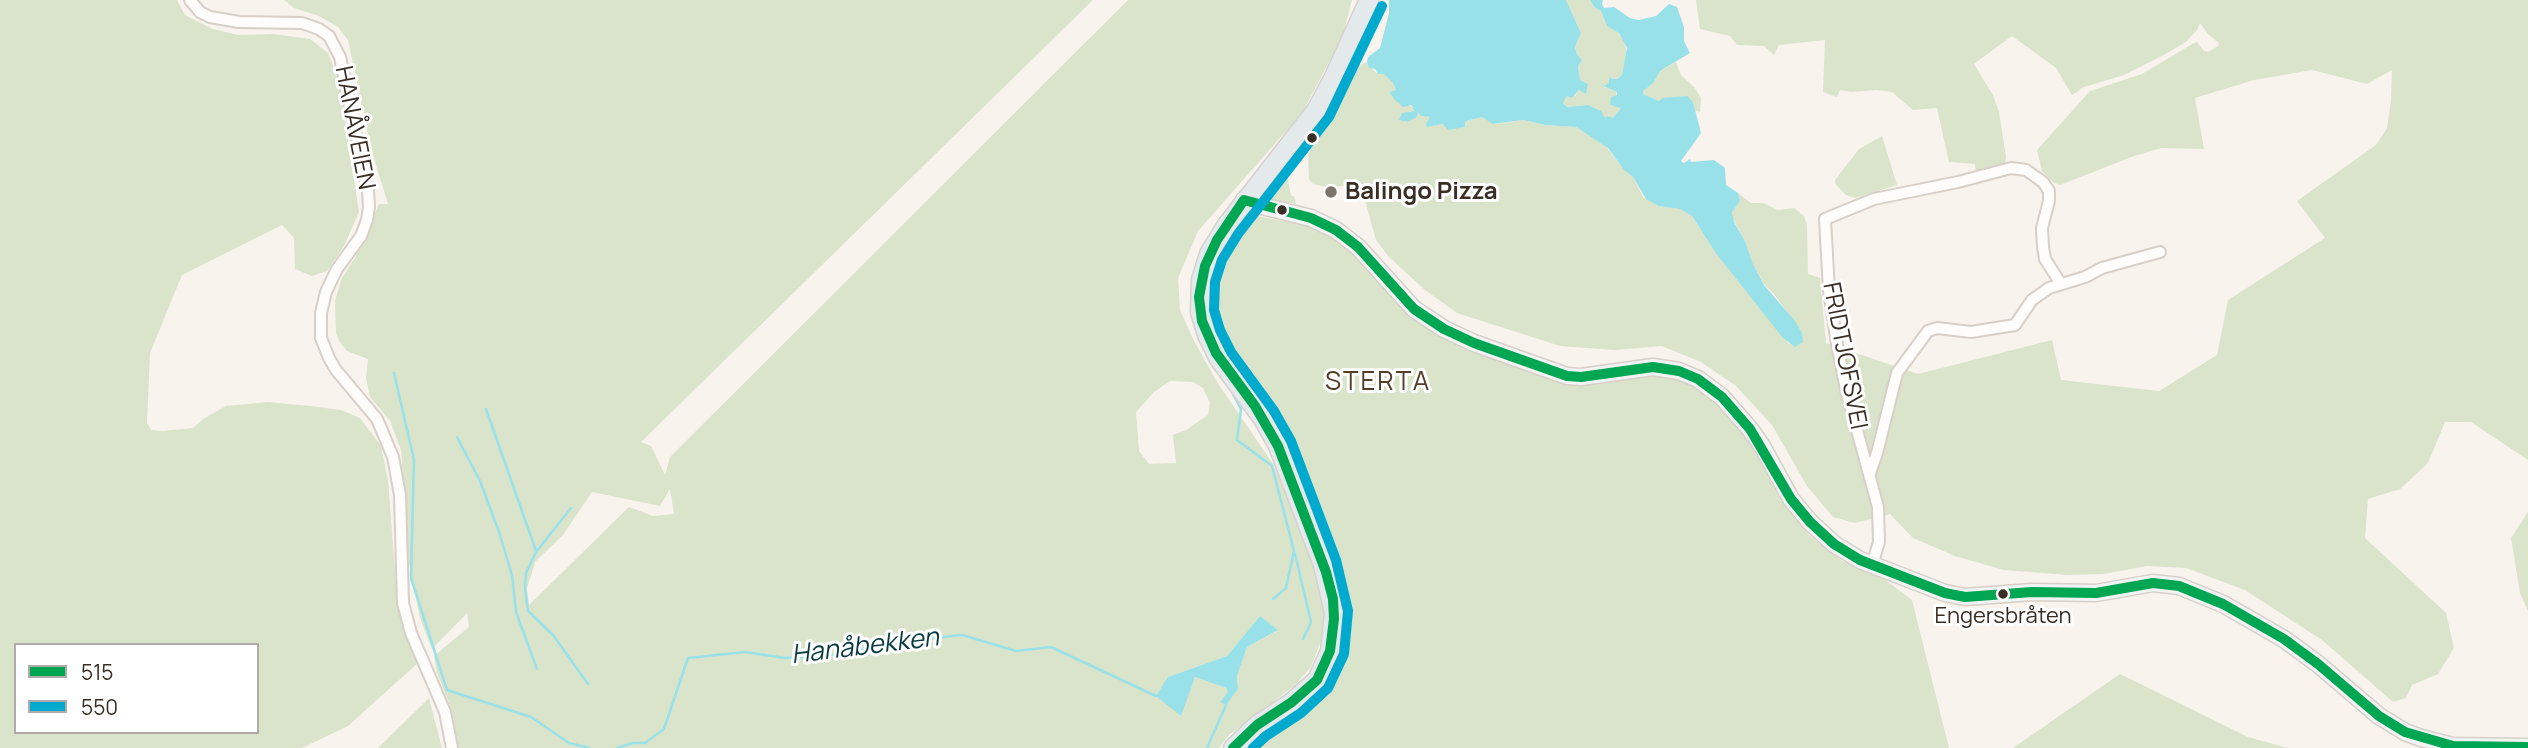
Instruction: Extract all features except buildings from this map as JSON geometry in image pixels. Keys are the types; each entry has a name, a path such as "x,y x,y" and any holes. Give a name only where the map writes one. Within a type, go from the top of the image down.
{"main road":[{"path":"1233,748 1257,725 1292,702 1317,680 1331,651 1335,619 1323,565 1278,446 1263,418 1216,353 1202,321 1200,292 1208,258 1226,226 1317,109 1369,0"},
{"path":"1244,200 1311,219 1344,235 1414,309 1444,329 1474,343 1567,376 1581,377 1653,367 1679,371 1698,379 1722,397 1750,429 1791,499 1810,522 1843,550 1872,565 1945,593 1965,597 2032,592 2096,593 2153,583 2179,586 2223,604 2284,639 2328,671 2379,716 2405,732 2453,746 2528,747"}],"street":[{"name":"HANÅVEIEN","path":"190,0 200,12 210,17 239,22 302,23 319,29 329,36 341,57 369,206 361,236 337,269 326,292 320,323 321,338 336,370 377,419 393,457 400,495 402,603 411,633 445,712 452,748"},
{"name":"FRIDTJOFSVEI","path":"1872,565 1879,542 1879,522 1870,473 1850,409 1837,344 1829,291 1825,219 1874,199 1958,183 2011,168 2026,170 2043,182 2049,191 2041,238 2045,259 2061,284"},
{"path":"1870,473 1897,373 1928,331 1937,328 1971,332 2015,325 2036,296 2114,265 2160,252"}],"green space":[{"path":"0,0 177,0 185,15 213,29 238,35 273,34 310,39 328,53 339,81 359,212 344,246 327,271 312,276 295,269 294,238 282,225 182,275 150,353 147,423 151,430 193,428 226,406 268,402 310,406 341,410 360,418 381,446 388,480 397,597 407,638 419,662 348,726 302,748 0,748"},
{"path":"284,0 1093,0 641,442 651,446 665,475 670,457 1128,0 1352,0 1342,38 1302,113 1198,231 1178,278 1180,310 1193,339 1217,382 1273,464 1317,568 1324,604 1322,638 1311,667 1294,686 1229,735 1219,748 459,748 451,708 437,673 434,656 469,627 467,613 432,649 420,618 409,564 401,450 390,421 370,397 366,378 368,359 347,351 336,333 335,301 341,280 356,256 379,204 388,204 371,149 348,40 338,27 319,16 294,8","holes":["1170,381 1193,382 1203,388 1210,403 1208,415 1186,430 1173,435 1176,463 1149,464 1139,451 1136,412 1154,392","670,489 674,514 653,516 629,507 529,605 527,588 535,562 563,535 592,492 660,506","1260,616 1277,631 1247,647 1237,676 1238,689 1228,691 1195,677 1190,687 1168,677 1227,656"]},
{"path":"1566,0 1590,0 1595,8 1601,11 1607,25 1615,28 1625,43 1627,55 1622,75 1617,79 1609,78 1609,83 1604,85 1617,92 1611,106 1621,108 1613,118 1602,118 1599,110 1588,105 1567,107 1563,103 1567,96 1575,96 1579,90 1586,93 1586,84 1580,80 1578,66 1582,60 1575,47 1581,33"},
{"path":"1696,0 2528,0 2528,460 2471,422 2445,422 2428,463 2400,489 2368,499 2365,538 2446,613 2454,648 2438,674 2412,685 2406,698 2393,702 2322,640 2245,590 2186,568 2147,566 2104,574 2068,575 2004,570 1955,556 1913,538 1890,514 1855,523 1833,517 1807,486 1772,425 1736,386 1701,362 1662,346 1614,350 1560,346 1457,313 1425,290 1389,257 1376,240 1363,193 1349,186 1326,187 1313,184 1309,179 1308,155 1324,121 1335,101 1342,98 1359,65 1367,62 1378,74 1384,74 1393,83 1396,91 1389,92 1394,99 1413,107 1414,111 1411,113 1403,113 1405,123 1418,112 1431,117 1427,127 1443,124 1466,126 1466,121 1482,117 1496,124 1523,120 1576,127 1604,144 1624,170 1633,177 1643,197 1658,206 1680,209 1692,216 1715,252 1789,344 1802,333 1764,284 1753,264 1732,217 1733,209 1740,201 1738,193 1751,203 1763,203 1778,210 1794,208 1804,216 1807,225 1808,274 1820,278 1826,343 1918,374 2052,340 2061,380 2159,391 2217,355 2228,300 2325,238 2297,201 2376,145 2387,128 2392,70 2367,84 2312,70 2254,80 2195,98 2204,149 2161,148 2060,185 2042,171 2037,150 2090,91 2142,74 2194,43 2197,42 2208,52 2219,43 2200,23 2186,42 2162,56 2124,75 2084,87 2072,95 2056,68 2012,36 1974,64 1993,95 1999,112 2006,157 2005,164 1976,174 1975,164 1949,162 1937,108 1913,110 1892,92 1840,90 1837,97 1823,92 1825,40 1779,45 1774,55 1764,46 1737,45 1730,36 1700,29"},
{"path":"1676,62 1681,75 1701,98 1700,112 1695,111 1693,102 1685,96 1659,101 1643,94 1660,71"},
{"path":"1882,136 1897,185 1855,198 1846,195 1836,185 1835,180 1859,149"},
{"path":"1280,172 1287,174 1291,196 1294,196 1296,204 1264,198 1263,193"},
{"path":"1256,216 1254,220 1257,216 1320,228 1357,252 1388,292 1425,325 1517,367 1566,381 1644,373 1687,380 1712,398 1748,439 1781,501 1809,535 1842,561 1884,579 1912,600 1949,748 1259,748 1304,717 1329,691 1344,665 1351,632 1349,594 1296,445 1271,420 1209,312 1227,250 1237,232"},
{"path":"2528,512 2528,611 2520,593 2511,538"},
{"path":"2120,674 2248,737 2288,748 2013,748"},
{"path":"429,698 442,748 378,748"}],"water":[{"path":"1389,0 1566,0 1581,33 1575,47 1582,60 1578,66 1580,80 1588,84 1586,94 1579,90 1572,98 1567,96 1563,103 1567,107 1588,105 1601,111 1605,118 1613,118 1621,108 1610,105 1611,97 1617,95 1617,92 1603,86 1609,83 1609,78 1617,79 1622,75 1627,48 1619,33 1607,26 1601,11 1595,8 1590,0 1603,0 1604,8 1614,7 1630,18 1639,20 1656,16 1669,4 1677,7 1684,27 1684,41 1690,53 1660,71 1643,94 1659,101 1663,98 1687,96 1693,102 1701,133 1681,161 1714,160 1725,168 1726,185 1738,193 1740,201 1732,212 1734,222 1764,285 1795,321 1802,333 1803,342 1795,347 1783,338 1715,252 1692,216 1680,209 1658,206 1646,199 1633,177 1624,170 1608,148 1576,127 1523,120 1493,124 1482,117 1466,121 1465,127 1448,130 1443,124 1427,127 1430,117 1421,116 1418,112 1417,117 1407,122 1399,120 1402,113 1414,111 1413,107 1403,107 1394,99 1389,92 1396,90 1393,83 1384,74 1378,74 1375,69 1369,68 1367,62 1368,57 1380,48 1389,13"},
{"path":"1260,616 1278,630 1247,647 1237,676 1238,689 1226,705 1220,702 1228,692 1226,688 1195,677 1181,716 1156,696 1168,677 1227,656"}],"waterway":[{"name":"Hanåbekken","path":"394,373 414,460 411,578 447,690 531,717 569,743 589,748"},
{"path":"1233,394 1241,409 1237,440 1272,466 1294,551 1286,588 1273,599"},
{"path":"486,409 536,551"},
{"path":"457,437 480,481 499,532 512,575 516,612 537,669"},
{"path":"571,508 536,552 526,573 525,589 528,611 553,635 588,684"},
{"path":"1295,554 1311,622 1303,639"},
{"name":"Hanåbekken","path":"617,748 633,743 645,743 664,729 688,658 745,652 785,658 825,656 905,641 962,635 1016,651 1051,647 1156,696"},
{"path":"1207,748 1226,705"}],"transit line":[{"name":"550","path":"1253,748 1301,713 1328,688 1344,654 1348,611 1336,560 1291,441 1274,411 1231,352 1220,330 1214,310 1215,282 1222,260 1238,234 1329,117 1382,6"},
{"name":"515","path":"1233,748 1257,725 1292,702 1317,680 1330,651 1334,619 1333,599 1326,572 1278,446 1255,406 1216,353 1202,321 1199,297 1205,266 1217,240 1244,200 1311,218 1336,230 1358,247 1414,309 1444,329 1474,343 1567,376 1581,377 1653,367 1679,371 1698,379 1722,397 1750,429 1791,499 1810,522 1834,544 1860,560 1945,593 1965,597 2032,592 2096,593 2153,583 2179,586 2223,604 2284,639 2379,716 2405,732 2453,746 2528,747"}],"place":[{"name":"Balingo Pizza","path":"1331,192"},
{"name":"Engersbråten","path":"2003,594"}],"district":[{"name":"STERTA","path":"1378,383"}]}
